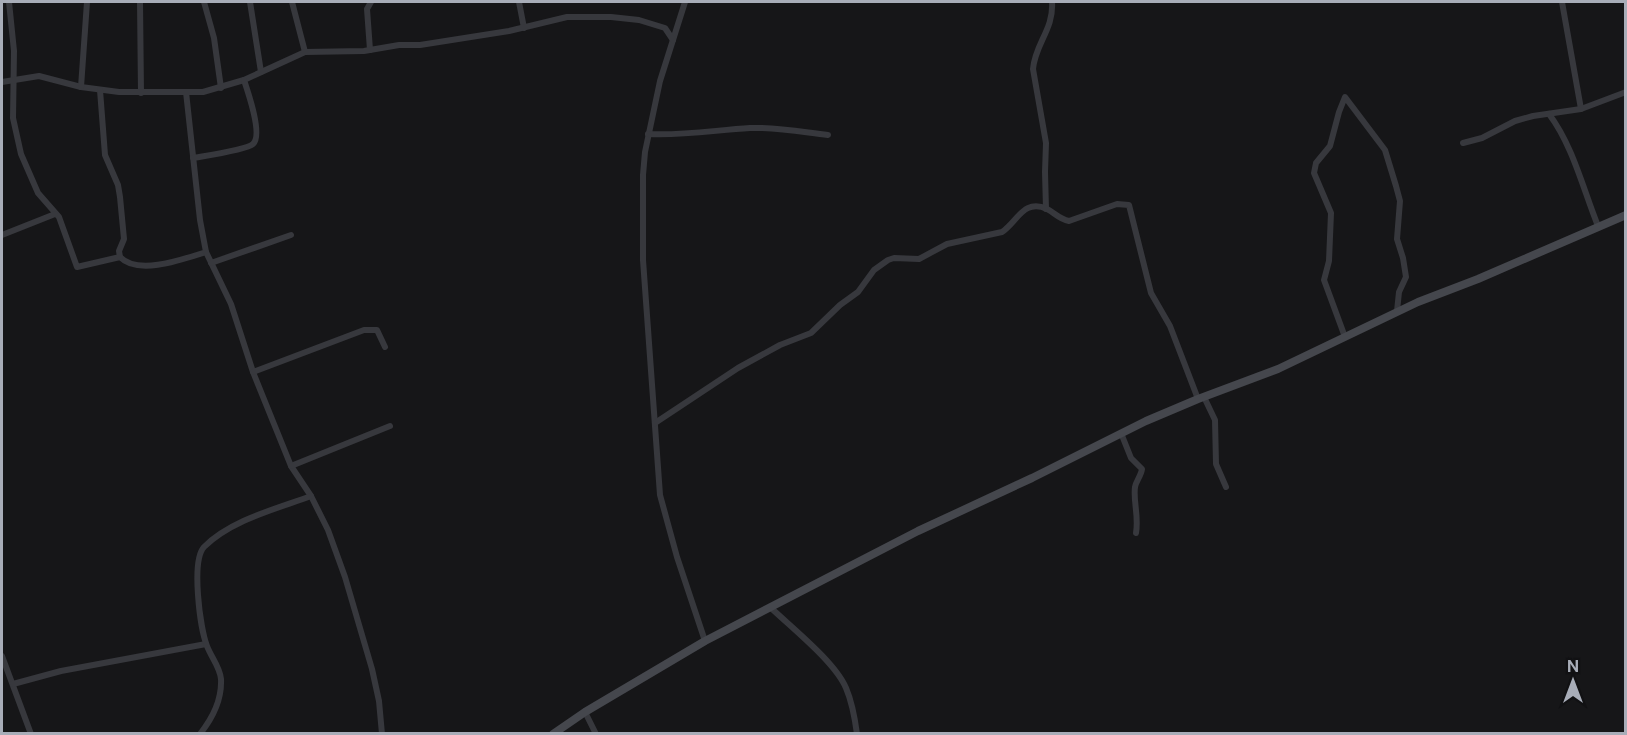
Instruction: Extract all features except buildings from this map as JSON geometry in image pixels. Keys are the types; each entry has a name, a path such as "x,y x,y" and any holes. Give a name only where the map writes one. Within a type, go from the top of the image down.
{"street":[{"path":"9,2 15,81 13,117 21,154 38,193 59,217 77,267 120,257 131,264 142,266 184,259 206,252"},
{"path":"81,87 87,2"},
{"path":"140,2 141,93"},
{"path":"204,2 214,38 221,88"},
{"path":"250,2 261,72"},
{"path":"292,2 305,52"},
{"path":"370,50 367,9 371,2"},
{"path":"519,2 524,28"},
{"path":"685,2 660,81 648,134 643,175 643,260 660,495 677,557 705,641"},
{"path":"1046,209 1046,143 1033,69 1039,47 1046,36 1052,18 1052,2"},
{"path":"1562,2 1581,109"},
{"path":"2,82 39,76 100,90 141,93 203,92 244,80 305,52 370,50 524,28 567,17 627,18 665,28 678,25"},
{"path":"665,28 673,40"},
{"path":"193,158 246,147 254,143 255,123 244,80"},
{"path":"100,90 105,155 118,185 120,197 124,239 119,251 120,257"},
{"path":"186,92 200,220 206,252 231,304 253,372 291,466 311,496 328,530 345,577 372,669 379,701 382,734"},
{"path":"1463,143 1482,138 1515,121 1581,109 1626,92"},
{"path":"1345,337 1324,280 1329,261 1331,213 1314,173 1316,163 1330,146 1345,97 1385,150 1400,201 1397,239 1406,278 1399,292 1397,311"},
{"path":"1549,114 1556,123 1572,157 1598,226"},
{"path":"648,134 674,135 773,128 828,135"},
{"path":"655,423 738,368 780,345 811,333 840,305 858,292 874,270 888,260 918,259 946,243 1002,232 1008,229 1020,213 1027,208 1046,209 1061,219 1069,221 1117,204 1129,205 1151,293 1170,326 1201,398 1215,420 1216,464 1226,487"},
{"path":"2,235 55,214"},
{"path":"554,734 585,712 705,641 918,531 1032,478 1121,433 1201,398 1278,369 1397,311 1478,279 1626,215"},
{"path":"211,263 291,235"},
{"path":"253,372 364,330 377,330 385,347"},
{"path":"291,466 390,426"},
{"path":"1121,433 1131,458 1142,469 1135,486 1138,516 1136,533"},
{"path":"200,734 213,714 221,685 219,671 206,644 199,592 198,560 202,549 221,534 242,523 311,496"},
{"path":"770,607 826,661 842,680 849,698 857,734"},
{"path":"13,684 61,671 206,644"},
{"path":"2,656 31,734"},
{"path":"585,712 596,734"}]}
